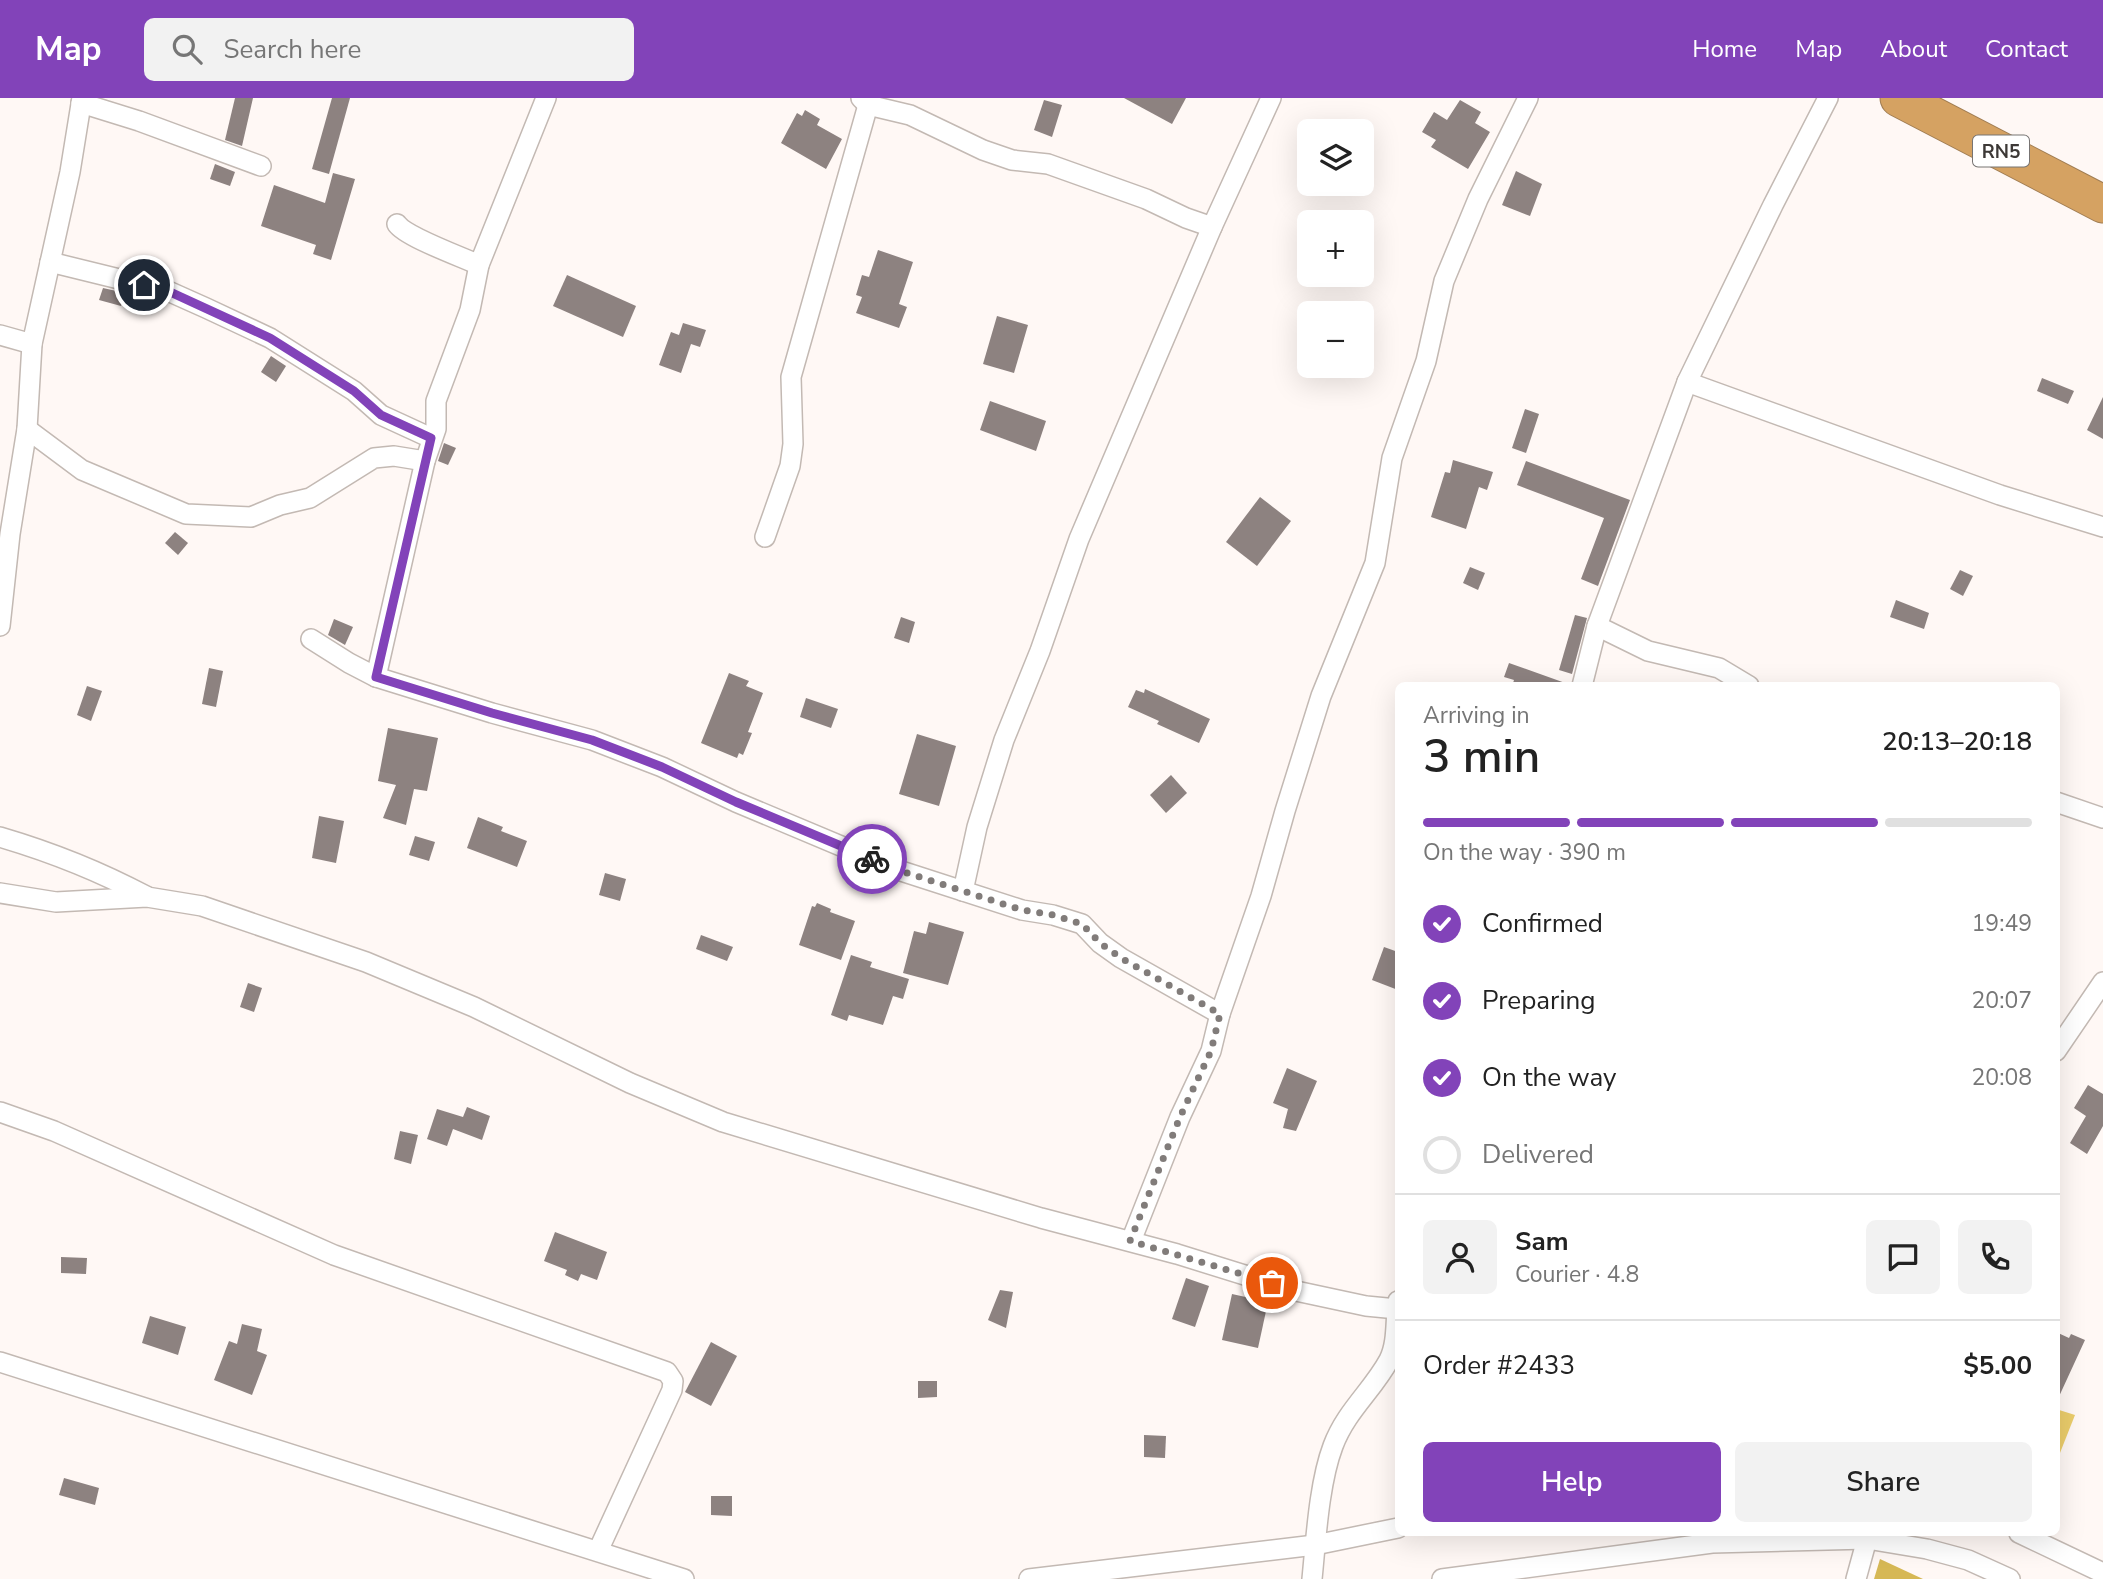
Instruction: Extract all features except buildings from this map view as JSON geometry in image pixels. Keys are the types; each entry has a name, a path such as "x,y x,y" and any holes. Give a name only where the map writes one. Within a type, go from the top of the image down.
{"highway":[{"name":"RN5","path":"1899,98 2103,204"}],"street":[{"path":"376,677 425,461 436,429 436,401 471,310 479,265 546,98"},
{"path":"962,891 977,827 1004,740 1041,651 1079,539 1212,228 1271,98"},
{"path":"1130,1241 1180,1117 1211,1051 1220,1014 1254,918 1321,696 1375,563 1387,503 1390,466 1426,361 1444,281 1473,209 1528,98"},
{"path":"1583,682 1597,626 1687,383 1828,98"},
{"path":"0,626 2,571 27,429 32,344 70,172 81,100 261,166"},
{"path":"765,537 790,466 793,444 791,377 865,101 910,115 983,150 1003,157 1048,164 1146,199 1212,228"},
{"path":"397,224 400,229 413,236 479,265"},
{"path":"50,262 168,291 206,308 270,338 354,391 381,415 431,438"},
{"path":"0,335 32,344"},
{"path":"1687,383 2000,495 2103,527"},
{"path":"27,429 82,470 186,514 251,517 280,505 310,498 374,458 394,456 425,461"},
{"path":"1597,626 1648,651 1718,668 1742,682"},
{"path":"311,639 376,677 592,740 662,767 736,802 898,870 1022,910 1053,915 1082,924 1100,943 1121,958 1220,1014"},
{"path":"2060,803 2103,818"},
{"path":"0,837 75,863 147,897"},
{"path":"0,893 56,902 147,897 202,906 366,962 531,1033 670,1102 723,1122 1041,1218 1130,1241 1296,1291 1366,1306 1395,1305"},
{"path":"2060,1045 2103,982"},
{"path":"0,1112 54,1131 334,1255 667,1372 673,1381 673,1391 598,1551"},
{"path":"1312,1579 1315,1545 1333,1446 1354,1406 1390,1359 1395,1337"},
{"path":"0,1362 684,1579"},
{"path":"1029,1579 1315,1545 1395,1529"},
{"path":"1856,1579 1866,1536"},
{"path":"1442,1579 1712,1543 1866,1536 1968,1560 2010,1579"},
{"path":"2025,1536 2103,1573"}],"shaded area":[{"path":"2060,1410 2075,1415 2060,1453"},
{"path":"1880,1559 1923,1579 1874,1579"}],"way so far":[{"path":"872,859 1022,910 1053,915 1082,924 1100,943 1121,958 1220,1014 1211,1051 1180,1117 1130,1241 1272,1283"}],"route":[{"path":"144,285 168,291 270,338 354,391 381,415 431,438 376,677 416,691 592,740 662,767 736,802 872,859"}]}
